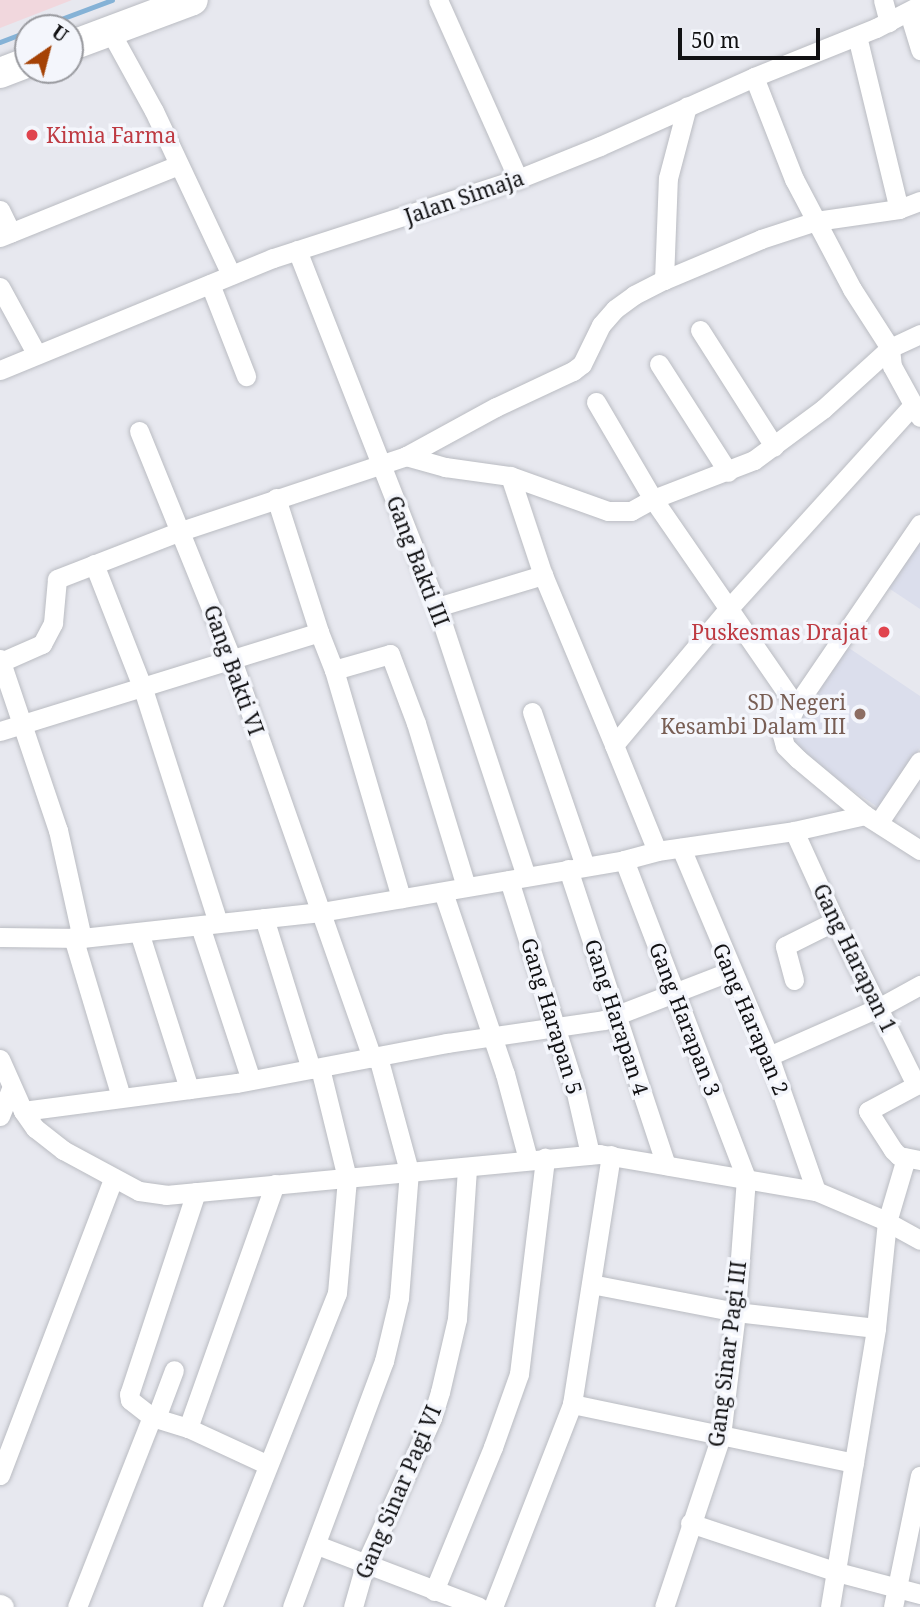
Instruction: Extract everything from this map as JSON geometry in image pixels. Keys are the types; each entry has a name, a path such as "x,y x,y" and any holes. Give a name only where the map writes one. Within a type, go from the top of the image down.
{"main road":[{"path":"84,40 132,15 189,1"}],"street":[{"path":"438,0 518,179"},
{"path":"883,0 890,22"},
{"path":"914,9 920,50"},
{"name":"Jalan Simaja","path":"0,370 36,353 298,250 518,179 754,77 890,22 914,9"},
{"path":"132,15 154,111 232,275"},
{"path":"857,36 899,209"},
{"path":"614,745 729,608 916,411 892,366 890,348 852,289 776,140 754,77"},
{"path":"664,280 668,178 687,106"},
{"path":"0,210 6,235 178,165"},
{"path":"121,1097 77,937 58,830 1,661 42,644 53,623 57,579 181,531 406,456 496,407 573,371 582,364 590,344 615,309 634,295 664,280 761,239 816,221 899,209 920,201"},
{"name":"Gang Bakti III","path":"298,250 437,607 518,878"},
{"path":"210,284 246,376"},
{"path":"0,287 36,353"},
{"path":"700,330 774,446"},
{"path":"406,456 445,467 510,476 608,511 631,511 643,507 653,499 728,472 774,446 823,409 890,348 920,334"},
{"path":"659,365 728,472"},
{"path":"596,402 653,499 796,706"},
{"name":"Gang Bakti VI","path":"138,431 232,660 375,1057 409,1171 399,1298 384,1361 292,1607"},
{"path":"510,476 543,575 657,851"},
{"path":"276,498 334,670 401,898"},
{"path":"920,523 796,706 782,735 785,746 872,819 920,850"},
{"path":"94,564 143,689 251,1080"},
{"path":"437,607 543,575"},
{"path":"0,731 143,689 319,632"},
{"path":"334,670 388,654 392,657 416,723 466,887"},
{"name":"Gang Harapan 4","path":"532,712 617,1016 666,1165"},
{"path":"0,937 77,937 321,912 624,860 657,851 872,819 920,761"},
{"name":"Gang Harapan 1","path":"794,831 835,921 918,1084"},
{"name":"Gang Harapan 2","path":"681,848 769,1056 817,1191"},
{"name":"Gang Harapan 3","path":"624,860 746,1178"},
{"name":"Gang Harapan 5","path":"518,878 590,1154"},
{"path":"434,1591 493,1447 519,1374 536,1158 491,1036 474,975 443,892"},
{"path":"212,1607 337,1293 347,1178 316,1068 264,918"},
{"path":"794,980 786,951 788,942 835,921"},
{"path":"139,932 189,1089"},
{"path":"23,1111 251,1080 617,1016 731,971"},
{"path":"769,1056 880,1007 920,985"},
{"path":"0,1059 23,1111 35,1128 50,1141 113,1179 139,1191 166,1195 409,1171 467,1169 536,1158 611,1155 817,1191 920,1240"},
{"path":"830,1607 876,1328 887,1223 913,1159 893,1150 868,1111 918,1084"},
{"path":"0,1116 12,1087"},
{"path":"493,1607 572,1404 611,1155"},
{"name":"Gang Sinar Pagi VI","path":"353,1607 365,1565 432,1418 440,1392 457,1319 467,1169"},
{"name":"Gang Sinar Pagi III","path":"664,1607 721,1436 736,1312 746,1178"},
{"path":"0,1475 113,1179"},
{"path":"188,1429 275,1184"},
{"path":"197,1192 129,1394 134,1406 154,1418 188,1429 268,1465"},
{"path":"591,1284 736,1312 876,1328"},
{"path":"77,1607 174,1370"},
{"path":"572,1404 855,1463"},
{"path":"892,1607 915,1533 920,1476"},
{"path":"690,1523 837,1572 920,1594"},
{"path":"317,1545 479,1607"}],"shaded area":[{"path":"0,0 72,0 36,14 14,14 14,23 0,28"},
{"path":"920,532 920,609 884,585"},
{"name":"SD Negeri Kesambi Dalam III","path":"846,646 920,696 920,748 879,808 816,765 792,744 787,732"}],"waterway":[{"path":"74,14 112,0"},
{"path":"0,42 14,36"}],"place":[{"name":"Kimia Farma","path":"32,135"},
{"name":"Puskesmas Drajat","path":"884,632"},
{"name":"SD Negeri Kesambi Dalam III","path":"860,714"}]}
